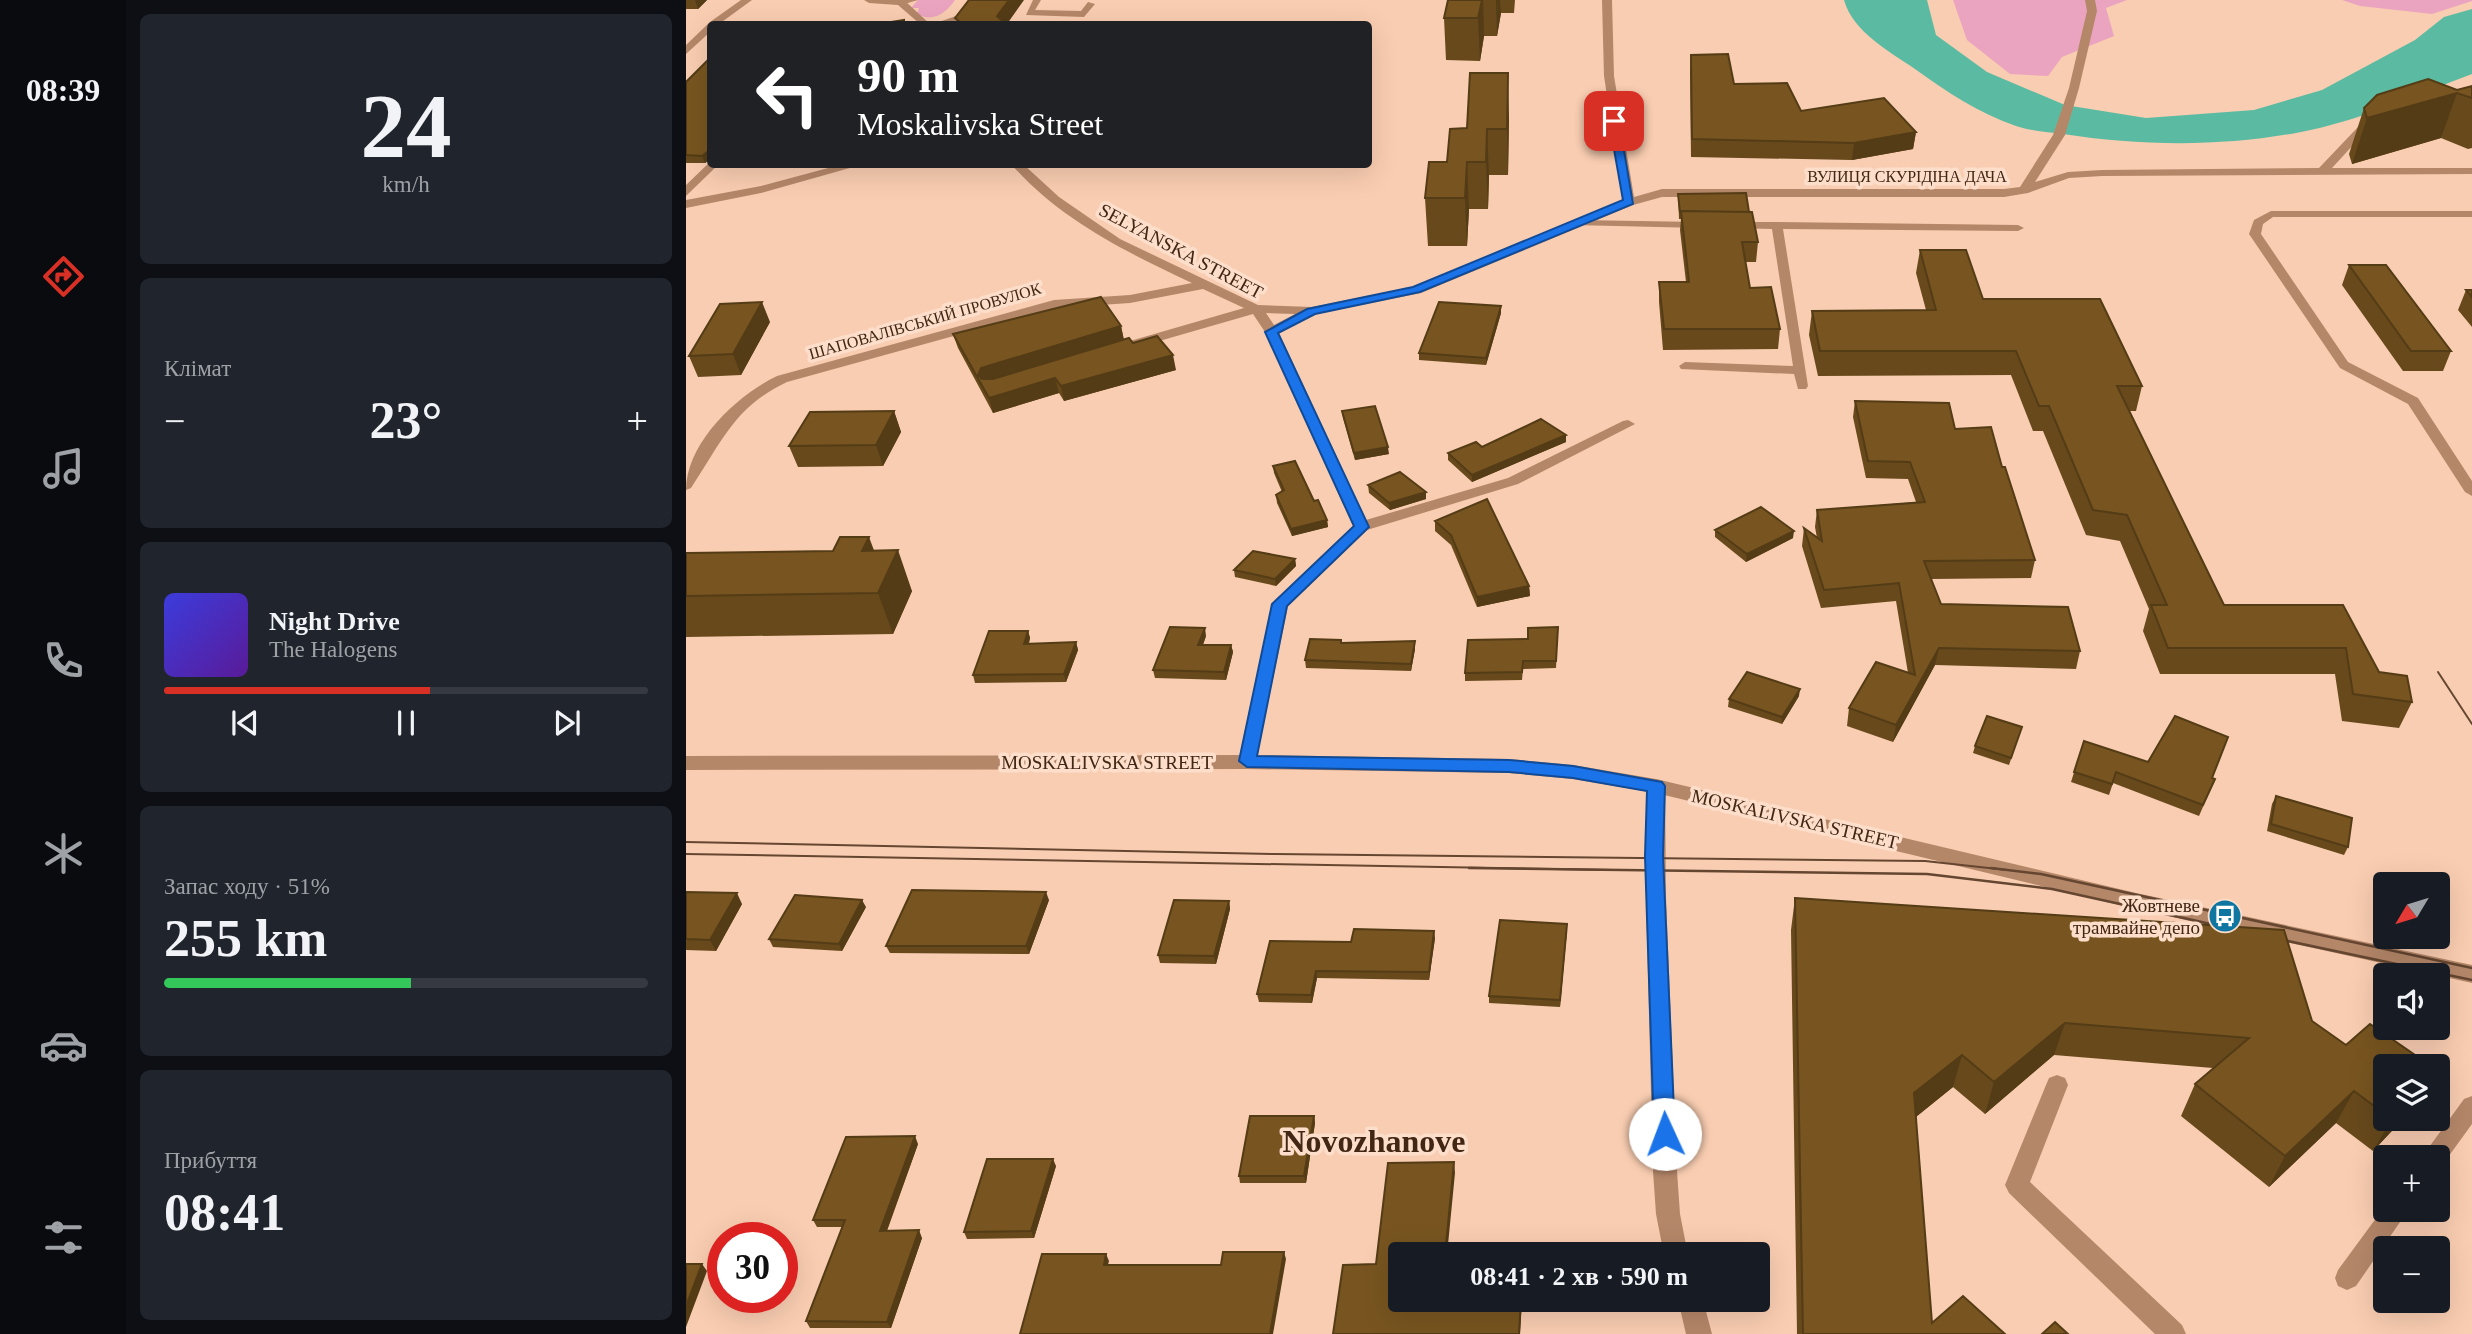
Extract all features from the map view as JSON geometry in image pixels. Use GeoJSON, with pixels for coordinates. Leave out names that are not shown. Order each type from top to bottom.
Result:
{"type":"FeatureCollection","features":[{"type":"Feature","properties":{"kind":"street"},"geometry":{"type":"LineString","coordinates":[[719,21],[747,0]]}},
{"type":"Feature","properties":{"kind":"street"},"geometry":{"type":"LineString","coordinates":[[869,0],[901,2],[922,21]]}},
{"type":"Feature","properties":{"kind":"street"},"geometry":{"type":"LineString","coordinates":[[1606,0],[1605,43],[1609,94],[1629,202]]}},
{"type":"Feature","properties":{"kind":"street","name":"ВУЛИЦЯ СКУРІДІНА ДАЧА"},"geometry":{"type":"LineString","coordinates":[[1312,311],[1416,290],[1629,202],[1662,193],[2004,193],[2024,190],[2059,135],[2074,88],[2092,10],[2090,0]]}},
{"type":"Feature","properties":{"kind":"street"},"geometry":{"type":"LineString","coordinates":[[686,51],[707,31]]}},
{"type":"Feature","properties":{"kind":"street"},"geometry":{"type":"LineString","coordinates":[[2322,172],[2362,129],[2387,120]]}},
{"type":"Feature","properties":{"kind":"street"},"geometry":{"type":"LineString","coordinates":[[686,192],[710,168]]}},
{"type":"Feature","properties":{"kind":"street"},"geometry":{"type":"LineString","coordinates":[[686,204],[761,189],[843,168]]}},
{"type":"Feature","properties":{"kind":"street","name":"SELYANSKA STREET"},"geometry":{"type":"LineString","coordinates":[[1020,168],[1055,200],[1116,242],[1256,309],[1272,332],[1362,527]]}},
{"type":"Feature","properties":{"kind":"street"},"geometry":{"type":"LineString","coordinates":[[2024,190],[2068,175],[2102,173],[2472,171]]}},
{"type":"Feature","properties":{"kind":"street","name":"ШАПОВАЛІВСЬКИЙ ПРОВУЛОК"},"geometry":{"type":"LineString","coordinates":[[686,485],[734,410],[752,393],[782,379],[1054,304],[1129,299],[1203,285]]}},
{"type":"Feature","properties":{"kind":"street"},"geometry":{"type":"LineString","coordinates":[[1121,348],[1256,309],[1312,311]]}},
{"type":"Feature","properties":{"kind":"street"},"geometry":{"type":"LineString","coordinates":[[1272,332],[1312,311]]}},
{"type":"Feature","properties":{"kind":"street"},"geometry":{"type":"LineString","coordinates":[[1247,761],[1280,604],[1362,527],[1513,481],[1628,424]]}},
{"type":"Feature","properties":{"kind":"street","name":"MOSKALIVSKA STREET"},"geometry":{"type":"LineString","coordinates":[[686,763],[1247,761],[1509,766],[1573,772],[1656,786],[2136,901],[2472,974]]}},
{"type":"Feature","properties":{"kind":"street"},"geometry":{"type":"LineString","coordinates":[[1656,786],[1654,856],[1666,1160],[1672,1242]]}},
{"type":"Feature","properties":{"kind":"street"},"geometry":{"type":"LineString","coordinates":[[2057,1085],[2017,1185],[2173,1334]]}},
{"type":"Feature","properties":{"kind":"street"},"geometry":{"type":"LineString","coordinates":[[2444,1145],[2472,1106]]}},
{"type":"Feature","properties":{"kind":"street"},"geometry":{"type":"LineString","coordinates":[[2347,1279],[2388,1222]]}},
{"type":"Feature","properties":{"kind":"street"},"geometry":{"type":"LineString","coordinates":[[1693,1312],[1699,1334]]}},
{"type":"Feature","properties":{"kind":"lane"},"geometry":{"type":"LineString","coordinates":[[901,2],[914,0]]}},
{"type":"Feature","properties":{"kind":"lane"},"geometry":{"type":"LineString","coordinates":[[948,21],[959,18],[972,0]]}},
{"type":"Feature","properties":{"kind":"lane"},"geometry":{"type":"LineString","coordinates":[[1037,0],[1029,13],[1084,14],[1091,4]]}},
{"type":"Feature","properties":{"kind":"lane"},"geometry":{"type":"LineString","coordinates":[[2472,214],[2271,214],[2258,222],[2255,234],[2344,365],[2413,401],[2472,492]]}},
{"type":"Feature","properties":{"kind":"lane"},"geometry":{"type":"LineString","coordinates":[[1577,223],[1710,225]]}},
{"type":"Feature","properties":{"kind":"lane"},"geometry":{"type":"LineString","coordinates":[[1723,225],[2018,228]]}},
{"type":"Feature","properties":{"kind":"lane"},"geometry":{"type":"LineString","coordinates":[[1777,225],[1802,386]]}},
{"type":"Feature","properties":{"kind":"lane"},"geometry":{"type":"LineString","coordinates":[[1685,366],[1799,369]]}},
{"type":"Feature","properties":{"kind":"shaded area"},"geometry":{"type":"Polygon","coordinates":[[[918,0],[955,0],[943,13],[934,17],[923,17],[917,14],[919,8],[911,8],[918,0]]]}},
{"type":"Feature","properties":{"kind":"shaded area"},"geometry":{"type":"Polygon","coordinates":[[[1953,0],[2127,0],[2106,8],[2114,36],[2062,57],[2048,76],[2010,74],[1967,40],[1953,0]]]}},
{"type":"Feature","properties":{"kind":"shaded area"},"geometry":{"type":"Polygon","coordinates":[[[2342,0],[2472,1],[2432,14],[2360,6],[2342,0]]]}},
{"type":"Feature","properties":{"kind":"water"},"geometry":{"type":"Polygon","coordinates":[[[1844,0],[1927,0],[1936,35],[1987,72],[2065,105],[2146,118],[2254,110],[2322,90],[2415,40],[2444,17],[2472,9],[2472,74],[2366,114],[2323,127],[2272,137],[2182,143],[2092,138],[2021,128],[1976,108],[1873,40],[1855,22],[1844,0]]]}},
{"type":"Feature","properties":{"kind":"building"},"geometry":{"type":"Polygon","coordinates":[[[969,0],[1009,0],[997,16],[1003,21],[958,21],[955,18],[969,0]]]}},
{"type":"Feature","properties":{"kind":"building"},"geometry":{"type":"Polygon","coordinates":[[[1448,0],[1482,0],[1478,18],[1444,18],[1448,0]]]}},
{"type":"Feature","properties":{"kind":"building"},"geometry":{"type":"Polygon","coordinates":[[[1728,54],[1734,84],[1787,83],[1801,111],[1884,98],[1916,132],[1854,143],[1692,139],[1691,55],[1728,54]]]}},
{"type":"Feature","properties":{"kind":"building"},"geometry":{"type":"Polygon","coordinates":[[[707,61],[707,152],[702,156],[686,155],[686,82],[707,61]]]}},
{"type":"Feature","properties":{"kind":"building"},"geometry":{"type":"Polygon","coordinates":[[[1470,73],[1508,73],[1507,129],[1487,129],[1486,162],[1467,162],[1465,198],[1425,198],[1429,162],[1447,162],[1450,129],[1467,128],[1470,73]]]}},
{"type":"Feature","properties":{"kind":"building"},"geometry":{"type":"Polygon","coordinates":[[[2428,79],[2457,90],[2472,86],[2472,98],[2457,93],[2367,118],[2364,108],[2377,95],[2428,79]]]}},
{"type":"Feature","properties":{"kind":"building"},"geometry":{"type":"Polygon","coordinates":[[[1746,193],[1749,212],[1680,212],[1678,194],[1746,193]]]}},
{"type":"Feature","properties":{"kind":"building"},"geometry":{"type":"Polygon","coordinates":[[[1681,211],[1752,212],[1758,242],[1742,242],[1750,288],[1771,287],[1780,329],[1664,329],[1659,282],[1689,282],[1681,211]]]}},
{"type":"Feature","properties":{"kind":"building"},"geometry":{"type":"Polygon","coordinates":[[[1920,250],[1966,250],[1983,299],[2100,299],[2142,386],[2117,386],[2224,605],[2343,605],[2379,672],[2407,676],[2412,702],[2353,694],[2346,648],[2168,648],[2151,605],[2167,605],[2127,515],[2093,510],[2049,406],[2039,406],[2016,351],[1820,351],[1812,311],[1936,310],[1920,250]]]}},
{"type":"Feature","properties":{"kind":"building"},"geometry":{"type":"Polygon","coordinates":[[[2349,265],[2386,265],[2451,351],[2411,351],[2349,265]]]}},
{"type":"Feature","properties":{"kind":"building"},"geometry":{"type":"Polygon","coordinates":[[[1101,297],[1121,326],[981,368],[978,375],[982,379],[993,379],[1129,338],[1133,343],[1157,336],[1173,355],[1061,386],[1055,378],[989,398],[953,334],[1101,297]]]}},
{"type":"Feature","properties":{"kind":"building"},"geometry":{"type":"Polygon","coordinates":[[[762,302],[733,354],[689,356],[720,304],[762,302]]]}},
{"type":"Feature","properties":{"kind":"building"},"geometry":{"type":"Polygon","coordinates":[[[1439,302],[1501,306],[1486,358],[1419,353],[1439,302]]]}},
{"type":"Feature","properties":{"kind":"building"},"geometry":{"type":"Polygon","coordinates":[[[1855,401],[1949,403],[1955,429],[1991,427],[2002,467],[2005,467],[2035,560],[1924,561],[1941,604],[2068,607],[2080,651],[1939,648],[1896,725],[1849,708],[1876,662],[1915,675],[1899,583],[1824,590],[1804,528],[1822,541],[1817,510],[1925,502],[1910,462],[1868,461],[1855,401]]]}},
{"type":"Feature","properties":{"kind":"building"},"geometry":{"type":"Polygon","coordinates":[[[1375,406],[1388,447],[1354,453],[1342,411],[1375,406]]]}},
{"type":"Feature","properties":{"kind":"building"},"geometry":{"type":"Polygon","coordinates":[[[894,411],[876,445],[789,446],[810,412],[894,411]]]}},
{"type":"Feature","properties":{"kind":"building"},"geometry":{"type":"Polygon","coordinates":[[[1541,419],[1566,435],[1472,475],[1448,453],[1476,442],[1482,447],[1541,419]]]}},
{"type":"Feature","properties":{"kind":"building"},"geometry":{"type":"Polygon","coordinates":[[[1295,461],[1314,501],[1318,500],[1327,520],[1291,529],[1276,495],[1284,490],[1273,466],[1295,461]]]}},
{"type":"Feature","properties":{"kind":"building"},"geometry":{"type":"Polygon","coordinates":[[[1400,472],[1426,492],[1389,503],[1368,485],[1400,472]]]}},
{"type":"Feature","properties":{"kind":"building"},"geometry":{"type":"Polygon","coordinates":[[[1487,499],[1529,586],[1477,597],[1451,535],[1435,521],[1487,499]]]}},
{"type":"Feature","properties":{"kind":"building"},"geometry":{"type":"Polygon","coordinates":[[[1761,507],[1794,531],[1747,554],[1715,530],[1761,507]]]}},
{"type":"Feature","properties":{"kind":"building"},"geometry":{"type":"Polygon","coordinates":[[[840,537],[869,537],[862,551],[898,550],[878,593],[686,596],[686,553],[833,551],[840,537]]]}},
{"type":"Feature","properties":{"kind":"building"},"geometry":{"type":"Polygon","coordinates":[[[1253,551],[1295,559],[1275,579],[1234,570],[1253,551]]]}},
{"type":"Feature","properties":{"kind":"building"},"geometry":{"type":"Polygon","coordinates":[[[1170,627],[1205,628],[1198,645],[1231,645],[1224,672],[1153,670],[1170,627]]]}},
{"type":"Feature","properties":{"kind":"building"},"geometry":{"type":"Polygon","coordinates":[[[1558,627],[1556,661],[1523,661],[1522,672],[1465,673],[1468,640],[1528,639],[1528,628],[1558,627]]]}},
{"type":"Feature","properties":{"kind":"building"},"geometry":{"type":"Polygon","coordinates":[[[989,631],[1028,631],[1024,644],[1076,642],[1064,674],[973,675],[989,631]]]}},
{"type":"Feature","properties":{"kind":"building"},"geometry":{"type":"Polygon","coordinates":[[[1310,639],[1341,640],[1341,643],[1415,641],[1411,664],[1305,660],[1310,639]]]}},
{"type":"Feature","properties":{"kind":"building"},"geometry":{"type":"Polygon","coordinates":[[[1747,672],[1800,689],[1782,717],[1729,699],[1747,672]]]}},
{"type":"Feature","properties":{"kind":"building"},"geometry":{"type":"Polygon","coordinates":[[[1987,716],[2022,727],[2011,758],[1975,746],[1987,716]]]}},
{"type":"Feature","properties":{"kind":"building"},"geometry":{"type":"Polygon","coordinates":[[[2175,716],[2228,737],[2212,778],[2215,779],[2203,805],[2116,772],[2112,784],[2074,772],[2084,741],[2148,762],[2175,716]]]}},
{"type":"Feature","properties":{"kind":"building"},"geometry":{"type":"Polygon","coordinates":[[[2276,796],[2352,818],[2348,847],[2271,824],[2276,796]]]}},
{"type":"Feature","properties":{"kind":"building"},"geometry":{"type":"Polygon","coordinates":[[[912,890],[1046,892],[1026,946],[886,946],[912,890]]]}},
{"type":"Feature","properties":{"kind":"building"},"geometry":{"type":"Polygon","coordinates":[[[686,892],[737,893],[710,940],[686,939],[686,892]]]}},
{"type":"Feature","properties":{"kind":"building"},"geometry":{"type":"Polygon","coordinates":[[[795,895],[862,900],[839,944],[769,939],[795,895]]]}},
{"type":"Feature","properties":{"kind":"building"},"geometry":{"type":"Polygon","coordinates":[[[1795,898],[2284,930],[2312,1021],[2346,1045],[2370,1024],[2373,1026],[2373,1040],[2393,1040],[2414,1054],[2373,1054],[2373,1105],[2354,1091],[2285,1156],[2195,1084],[2249,1038],[2065,1023],[1994,1082],[1962,1055],[1914,1093],[1932,1323],[1963,1296],[2005,1334],[1803,1334],[1795,898]]]}},
{"type":"Feature","properties":{"kind":"building"},"geometry":{"type":"Polygon","coordinates":[[[1174,900],[1229,901],[1214,956],[1158,955],[1174,900]]]}},
{"type":"Feature","properties":{"kind":"building"},"geometry":{"type":"Polygon","coordinates":[[[1500,920],[1567,924],[1560,1000],[1489,996],[1500,920]]]}},
{"type":"Feature","properties":{"kind":"building"},"geometry":{"type":"Polygon","coordinates":[[[1354,929],[1434,931],[1429,972],[1316,971],[1311,995],[1257,994],[1270,941],[1351,942],[1354,929]]]}},
{"type":"Feature","properties":{"kind":"building"},"geometry":{"type":"Polygon","coordinates":[[[1250,1116],[1314,1116],[1304,1176],[1239,1176],[1250,1116]]]}},
{"type":"Feature","properties":{"kind":"building"},"geometry":{"type":"Polygon","coordinates":[[[915,1136],[880,1231],[919,1230],[887,1322],[806,1321],[845,1220],[813,1220],[846,1137],[915,1136]]]}},
{"type":"Feature","properties":{"kind":"building"},"geometry":{"type":"Polygon","coordinates":[[[987,1159],[1053,1159],[1031,1231],[964,1232],[987,1159]]]}},
{"type":"Feature","properties":{"kind":"building"},"geometry":{"type":"Polygon","coordinates":[[[1454,1162],[1446,1242],[1388,1242],[1388,1312],[1520,1312],[1519,1334],[1333,1334],[1343,1265],[1376,1264],[1388,1163],[1454,1162]]]}},
{"type":"Feature","properties":{"kind":"building"},"geometry":{"type":"Polygon","coordinates":[[[1223,1252],[1284,1252],[1270,1334],[1020,1334],[1042,1254],[1106,1254],[1104,1265],[1221,1265],[1223,1252]]]}},
{"type":"Feature","properties":{"kind":"building"},"geometry":{"type":"Polygon","coordinates":[[[686,1264],[702,1264],[686,1306],[686,1264]]]}},
{"type":"Feature","properties":{"kind":"building"},"geometry":{"type":"Polygon","coordinates":[[[2055,1322],[2068,1334],[2042,1334],[2055,1322]]]}},
{"type":"Feature","properties":{"kind":"tram line"},"geometry":{"type":"LineString","coordinates":[[2438,672],[2472,724]]}},
{"type":"Feature","properties":{"kind":"tram line"},"geometry":{"type":"LineString","coordinates":[[686,842],[1275,854],[1925,861],[2007,870]]}},
{"type":"Feature","properties":{"kind":"tram line"},"geometry":{"type":"LineString","coordinates":[[686,854],[1582,869]]}},
{"type":"Feature","properties":{"kind":"tram line"},"geometry":{"type":"LineString","coordinates":[[1469,868],[1582,869]]}},
{"type":"Feature","properties":{"kind":"tram line"},"geometry":{"type":"LineString","coordinates":[[1991,868],[2041,874],[2472,968]]}},
{"type":"Feature","properties":{"kind":"tram line"},"geometry":{"type":"LineString","coordinates":[[1582,869],[1927,874],[2052,889],[2238,930]]}},
{"type":"Feature","properties":{"kind":"tram line"},"geometry":{"type":"LineString","coordinates":[[1582,869],[1612,870]]}},
{"type":"Feature","properties":{"kind":"tram line"},"geometry":{"type":"LineString","coordinates":[[2269,937],[2472,980]]}},
{"type":"Feature","properties":{"kind":"place","name":"Жовтневе трамвайне депо"},"geometry":{"type":"Point","coordinates":[2225,916]}},
{"type":"Feature","properties":{"kind":"district","name":"Novozhanove"},"geometry":{"type":"Point","coordinates":[1374,1141]}},
{"type":"Feature","properties":{"kind":"route"},"geometry":{"type":"LineString","coordinates":[[1614,121],[1629,202],[1416,290],[1312,311],[1272,332],[1362,527],[1280,604],[1247,761],[1509,766],[1573,772],[1656,786],[1654,856],[1665,1134]]}}]}
